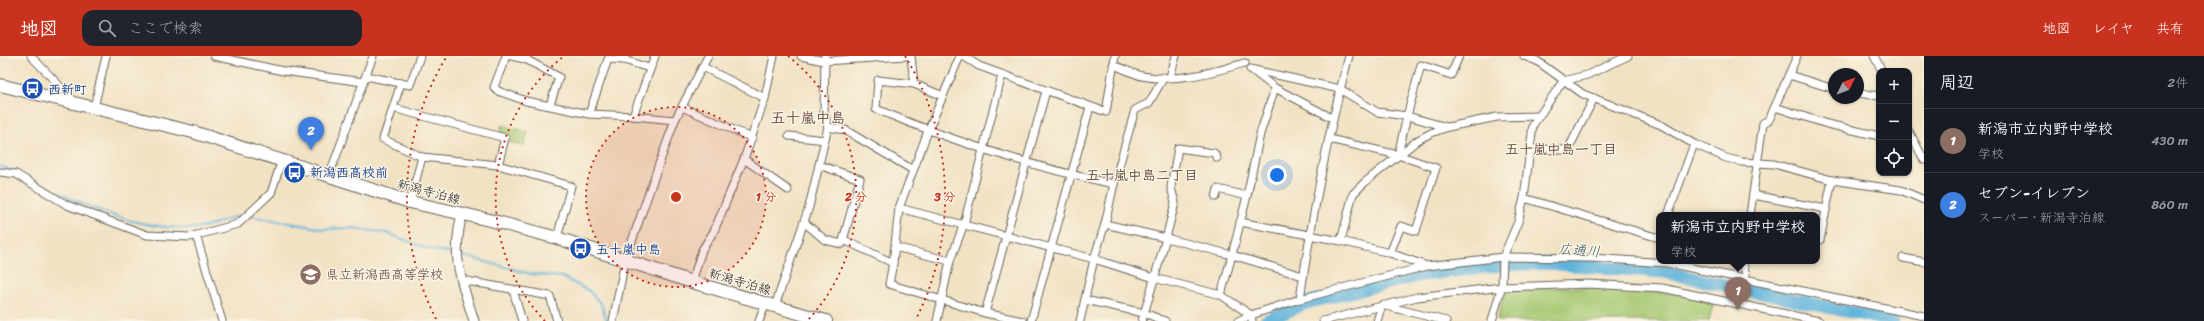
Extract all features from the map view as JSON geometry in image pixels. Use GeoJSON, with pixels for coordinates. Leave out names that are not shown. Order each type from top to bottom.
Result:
{"type":"FeatureCollection","features":[{"type":"Feature","properties":{"kind":"main road","name":"新潟寺泊線"},"geometry":{"type":"LineString","coordinates":[[0,85],[193,132],[410,202],[557,238],[692,282],[826,321]]}},
{"type":"Feature","properties":{"kind":"street"},"geometry":{"type":"LineString","coordinates":[[31,56],[78,104]]}},
{"type":"Feature","properties":{"kind":"street"},"geometry":{"type":"LineString","coordinates":[[94,108],[106,56]]}},
{"type":"Feature","properties":{"kind":"street"},"geometry":{"type":"LineString","coordinates":[[214,56],[283,71],[410,85],[420,56]]}},
{"type":"Feature","properties":{"kind":"street"},"geometry":{"type":"LineString","coordinates":[[328,176],[373,56]]}},
{"type":"Feature","properties":{"kind":"street"},"geometry":{"type":"LineString","coordinates":[[506,56],[494,87],[498,91],[526,101],[589,114],[675,120]]}},
{"type":"Feature","properties":{"kind":"street"},"geometry":{"type":"LineString","coordinates":[[511,56],[526,57],[559,77],[550,105]]}},
{"type":"Feature","properties":{"kind":"street"},"geometry":{"type":"LineString","coordinates":[[633,116],[654,56]]}},
{"type":"Feature","properties":{"kind":"street"},"geometry":{"type":"LineString","coordinates":[[613,321],[625,261],[675,120],[708,56]]}},
{"type":"Feature","properties":{"kind":"street"},"geometry":{"type":"LineString","coordinates":[[692,282],[702,250],[714,231],[752,138],[765,98],[774,56]]}},
{"type":"Feature","properties":{"kind":"street"},"geometry":{"type":"LineString","coordinates":[[801,56],[825,59],[906,56]]}},
{"type":"Feature","properties":{"kind":"street"},"geometry":{"type":"LineString","coordinates":[[911,56],[914,84]]}},
{"type":"Feature","properties":{"kind":"street"},"geometry":{"type":"LineString","coordinates":[[1024,321],[985,313],[889,284],[893,263],[899,208],[928,131],[962,56],[979,66],[1002,75],[1106,112],[1115,56]]}},
{"type":"Feature","properties":{"kind":"street"},"geometry":{"type":"LineString","coordinates":[[1080,321],[1094,258],[1105,224],[1114,184],[1136,110],[1149,103],[1167,77],[1176,56]]}},
{"type":"Feature","properties":{"kind":"street"},"geometry":{"type":"LineString","coordinates":[[1300,299],[1309,235],[1332,118],[1349,56]]}},
{"type":"Feature","properties":{"kind":"street"},"geometry":{"type":"LineString","coordinates":[[1398,155],[1421,65],[1451,75],[1460,56]]}},
{"type":"Feature","properties":{"kind":"street"},"geometry":{"type":"LineString","coordinates":[[1524,56],[1538,59],[1563,82],[1594,98],[1661,125],[1694,144],[1726,158],[1774,164],[1832,180],[1901,190],[1924,200]]}},
{"type":"Feature","properties":{"kind":"street"},"geometry":{"type":"LineString","coordinates":[[1492,321],[1502,286],[1503,259],[1518,222],[1524,198],[1533,125],[1563,82],[1587,75],[1628,56]]}},
{"type":"Feature","properties":{"kind":"street"},"geometry":{"type":"LineString","coordinates":[[1750,212],[1763,123],[1769,120],[1797,56]]}},
{"type":"Feature","properties":{"kind":"street"},"geometry":{"type":"LineString","coordinates":[[1874,56],[1880,68]]}},
{"type":"Feature","properties":{"kind":"street"},"geometry":{"type":"LineString","coordinates":[[589,114],[608,59],[625,58],[649,68]]}},
{"type":"Feature","properties":{"kind":"street"},"geometry":{"type":"LineString","coordinates":[[759,321],[770,305],[804,222],[819,165],[828,127],[824,113],[825,59]]}},
{"type":"Feature","properties":{"kind":"street"},"geometry":{"type":"LineString","coordinates":[[1114,65],[1142,76],[1167,77],[1204,75],[1245,59],[1250,69],[1275,88],[1332,118]]}},
{"type":"Feature","properties":{"kind":"street"},"geometry":{"type":"LineString","coordinates":[[703,67],[765,98]]}},
{"type":"Feature","properties":{"kind":"street"},"geometry":{"type":"LineString","coordinates":[[1250,69],[1340,89],[1378,112],[1407,116],[1448,127]]}},
{"type":"Feature","properties":{"kind":"street"},"geometry":{"type":"LineString","coordinates":[[937,321],[950,261],[964,224],[1002,75]]}},
{"type":"Feature","properties":{"kind":"street"},"geometry":{"type":"LineString","coordinates":[[1789,75],[1828,87]]}},
{"type":"Feature","properties":{"kind":"street"},"geometry":{"type":"LineString","coordinates":[[943,96],[914,84],[878,80],[876,109],[928,131],[983,149],[1071,175],[1114,184]]}},
{"type":"Feature","properties":{"kind":"street"},"geometry":{"type":"LineString","coordinates":[[401,83],[383,139],[422,157],[498,165],[571,186],[557,238]]}},
{"type":"Feature","properties":{"kind":"street"},"geometry":{"type":"LineString","coordinates":[[1221,295],[1247,196],[1260,134],[1275,88]]}},
{"type":"Feature","properties":{"kind":"street"},"geometry":{"type":"LineString","coordinates":[[985,313],[1046,91]]}},
{"type":"Feature","properties":{"kind":"street"},"geometry":{"type":"LineString","coordinates":[[1864,94],[1876,96]]}},
{"type":"Feature","properties":{"kind":"street"},"geometry":{"type":"LineString","coordinates":[[1530,149],[1568,150],[1594,98]]}},
{"type":"Feature","properties":{"kind":"street"},"geometry":{"type":"LineString","coordinates":[[682,107],[752,138]]}},
{"type":"Feature","properties":{"kind":"street"},"geometry":{"type":"LineString","coordinates":[[1031,321],[1090,107]]}},
{"type":"Feature","properties":{"kind":"street"},"geometry":{"type":"LineString","coordinates":[[393,108],[505,138],[498,165]]}},
{"type":"Feature","properties":{"kind":"street"},"geometry":{"type":"LineString","coordinates":[[1775,108],[1827,124],[1876,135]]}},
{"type":"Feature","properties":{"kind":"street"},"geometry":{"type":"LineString","coordinates":[[1341,241],[1353,194],[1398,155],[1431,133],[1448,127],[1498,117],[1539,116]]}},
{"type":"Feature","properties":{"kind":"street"},"geometry":{"type":"LineString","coordinates":[[828,127],[845,130],[913,170]]}},
{"type":"Feature","properties":{"kind":"street"},"geometry":{"type":"LineString","coordinates":[[789,136],[825,140]]}},
{"type":"Feature","properties":{"kind":"street"},"geometry":{"type":"LineString","coordinates":[[1329,139],[1398,155],[1436,168],[1416,231],[1401,226],[1390,253]]}},
{"type":"Feature","properties":{"kind":"street"},"geometry":{"type":"LineString","coordinates":[[1669,212],[1694,144]]}},
{"type":"Feature","properties":{"kind":"street"},"geometry":{"type":"LineString","coordinates":[[1912,144],[1924,160]]}},
{"type":"Feature","properties":{"kind":"street"},"geometry":{"type":"LineString","coordinates":[[1142,321],[1175,204],[1171,187],[1178,148],[1214,153],[1217,158]]}},
{"type":"Feature","properties":{"kind":"street"},"geometry":{"type":"LineString","coordinates":[[410,202],[422,157]]}},
{"type":"Feature","properties":{"kind":"street"},"geometry":{"type":"LineString","coordinates":[[744,159],[788,190]]}},
{"type":"Feature","properties":{"kind":"street"},"geometry":{"type":"LineString","coordinates":[[0,172],[16,174],[67,205],[147,234],[190,237],[238,224],[272,193],[282,160]]}},
{"type":"Feature","properties":{"kind":"street"},"geometry":{"type":"LineString","coordinates":[[804,222],[825,240],[842,244],[860,179],[819,165]]}},
{"type":"Feature","properties":{"kind":"street"},"geometry":{"type":"LineString","coordinates":[[1820,240],[1832,180]]}},
{"type":"Feature","properties":{"kind":"street"},"geometry":{"type":"LineString","coordinates":[[1216,197],[1219,185],[1247,196]]}},
{"type":"Feature","properties":{"kind":"street"},"geometry":{"type":"LineString","coordinates":[[1753,195],[1826,209]]}},
{"type":"Feature","properties":{"kind":"street"},"geometry":{"type":"LineString","coordinates":[[1524,198],[1656,237]]}},
{"type":"Feature","properties":{"kind":"street"},"geometry":{"type":"LineString","coordinates":[[899,208],[1094,258],[1154,278],[1221,295],[1251,317]]}},
{"type":"Feature","properties":{"kind":"street"},"geometry":{"type":"LineString","coordinates":[[462,214],[456,237],[456,249],[461,280],[474,321]]}},
{"type":"Feature","properties":{"kind":"street"},"geometry":{"type":"LineString","coordinates":[[1240,222],[1341,241],[1390,253],[1427,266]]}},
{"type":"Feature","properties":{"kind":"street"},"geometry":{"type":"LineString","coordinates":[[1105,224],[1232,255],[1303,276]]}},
{"type":"Feature","properties":{"kind":"street"},"geometry":{"type":"LineString","coordinates":[[196,235],[222,321]]}},
{"type":"Feature","properties":{"kind":"street"},"geometry":{"type":"LineString","coordinates":[[844,240],[893,263]]}},
{"type":"Feature","properties":{"kind":"street"},"geometry":{"type":"LineString","coordinates":[[895,246],[950,261]]}},
{"type":"Feature","properties":{"kind":"street"},"geometry":{"type":"LineString","coordinates":[[1238,321],[1300,299],[1427,266],[1503,259],[1591,258],[1656,262]]}},
{"type":"Feature","properties":{"kind":"street"},"geometry":{"type":"LineString","coordinates":[[1903,258],[1924,262]]}},
{"type":"Feature","properties":{"kind":"street"},"geometry":{"type":"LineString","coordinates":[[1672,264],[1923,316],[1924,308]]}},
{"type":"Feature","properties":{"kind":"street"},"geometry":{"type":"LineString","coordinates":[[1740,300],[1745,279],[1742,264]]}},
{"type":"Feature","properties":{"kind":"street"},"geometry":{"type":"LineString","coordinates":[[461,280],[550,296],[557,321]]}},
{"type":"Feature","properties":{"kind":"street"},"geometry":{"type":"LineString","coordinates":[[1324,321],[1417,297],[1502,286],[1588,284],[1662,288],[1819,321]]}},
{"type":"Feature","properties":{"kind":"street"},"geometry":{"type":"LineString","coordinates":[[513,290],[522,321]]}},
{"type":"Feature","properties":{"kind":"street"},"geometry":{"type":"LineString","coordinates":[[1085,300],[1144,313],[1165,321]]}},
{"type":"Feature","properties":{"kind":"street"},"geometry":{"type":"LineString","coordinates":[[1377,321],[1382,306]]}},
{"type":"Feature","properties":{"kind":"street"},"geometry":{"type":"LineString","coordinates":[[1382,306],[1446,321]]}},
{"type":"Feature","properties":{"kind":"green space"},"geometry":{"type":"Polygon","coordinates":[[[502,125],[528,132],[524,146],[509,142],[510,137],[500,135],[502,125]]]}},
{"type":"Feature","properties":{"kind":"green space"},"geometry":{"type":"Polygon","coordinates":[[[1563,287],[1632,287],[1714,300],[1709,321],[1497,321],[1505,291],[1563,287]]]}},
{"type":"Feature","properties":{"kind":"waterway"},"geometry":{"type":"LineString","coordinates":[[0,166],[14,171]]}},
{"type":"Feature","properties":{"kind":"waterway"},"geometry":{"type":"LineString","coordinates":[[34,181],[92,208],[132,221],[153,225],[174,228],[202,228],[231,218],[243,216]]}},
{"type":"Feature","properties":{"kind":"waterway"},"geometry":{"type":"LineString","coordinates":[[249,216],[324,229],[352,228],[387,233],[425,248],[456,254]]}},
{"type":"Feature","properties":{"kind":"waterway"},"geometry":{"type":"LineString","coordinates":[[460,255],[531,274],[562,277],[589,291],[601,304],[607,321]]}},
{"type":"Feature","properties":{"kind":"waterway","name":"広通川"},"geometry":{"type":"LineString","coordinates":[[1266,321],[1305,303],[1421,275],[1501,265],[1545,263],[1664,272],[1893,321]]}},
{"type":"Feature","properties":{"kind":"place","name":"西新町"},"geometry":{"type":"Point","coordinates":[32,89]}},
{"type":"Feature","properties":{"kind":"place","name":"セブン-イレブン"},"geometry":{"type":"Point","coordinates":[311,150]}},
{"type":"Feature","properties":{"kind":"place","name":"新潟西高校前"},"geometry":{"type":"Point","coordinates":[294,172]}},
{"type":"Feature","properties":{"kind":"place","name":"五十嵐中島"},"geometry":{"type":"Point","coordinates":[581,249]}},
{"type":"Feature","properties":{"kind":"place","name":"県立新潟西高等学校"},"geometry":{"type":"Point","coordinates":[311,274]}},
{"type":"Feature","properties":{"kind":"place","name":"新潟市立内野中学校"},"geometry":{"type":"Point","coordinates":[1738,310]}},
{"type":"Feature","properties":{"kind":"district","name":"五十嵐中島"},"geometry":{"type":"Point","coordinates":[808,118]}},
{"type":"Feature","properties":{"kind":"district","name":"五十嵐中島一丁目"},"geometry":{"type":"Point","coordinates":[1561,149]}},
{"type":"Feature","properties":{"kind":"district","name":"五十嵐中島二丁目"},"geometry":{"type":"Point","coordinates":[1142,175]}}]}
